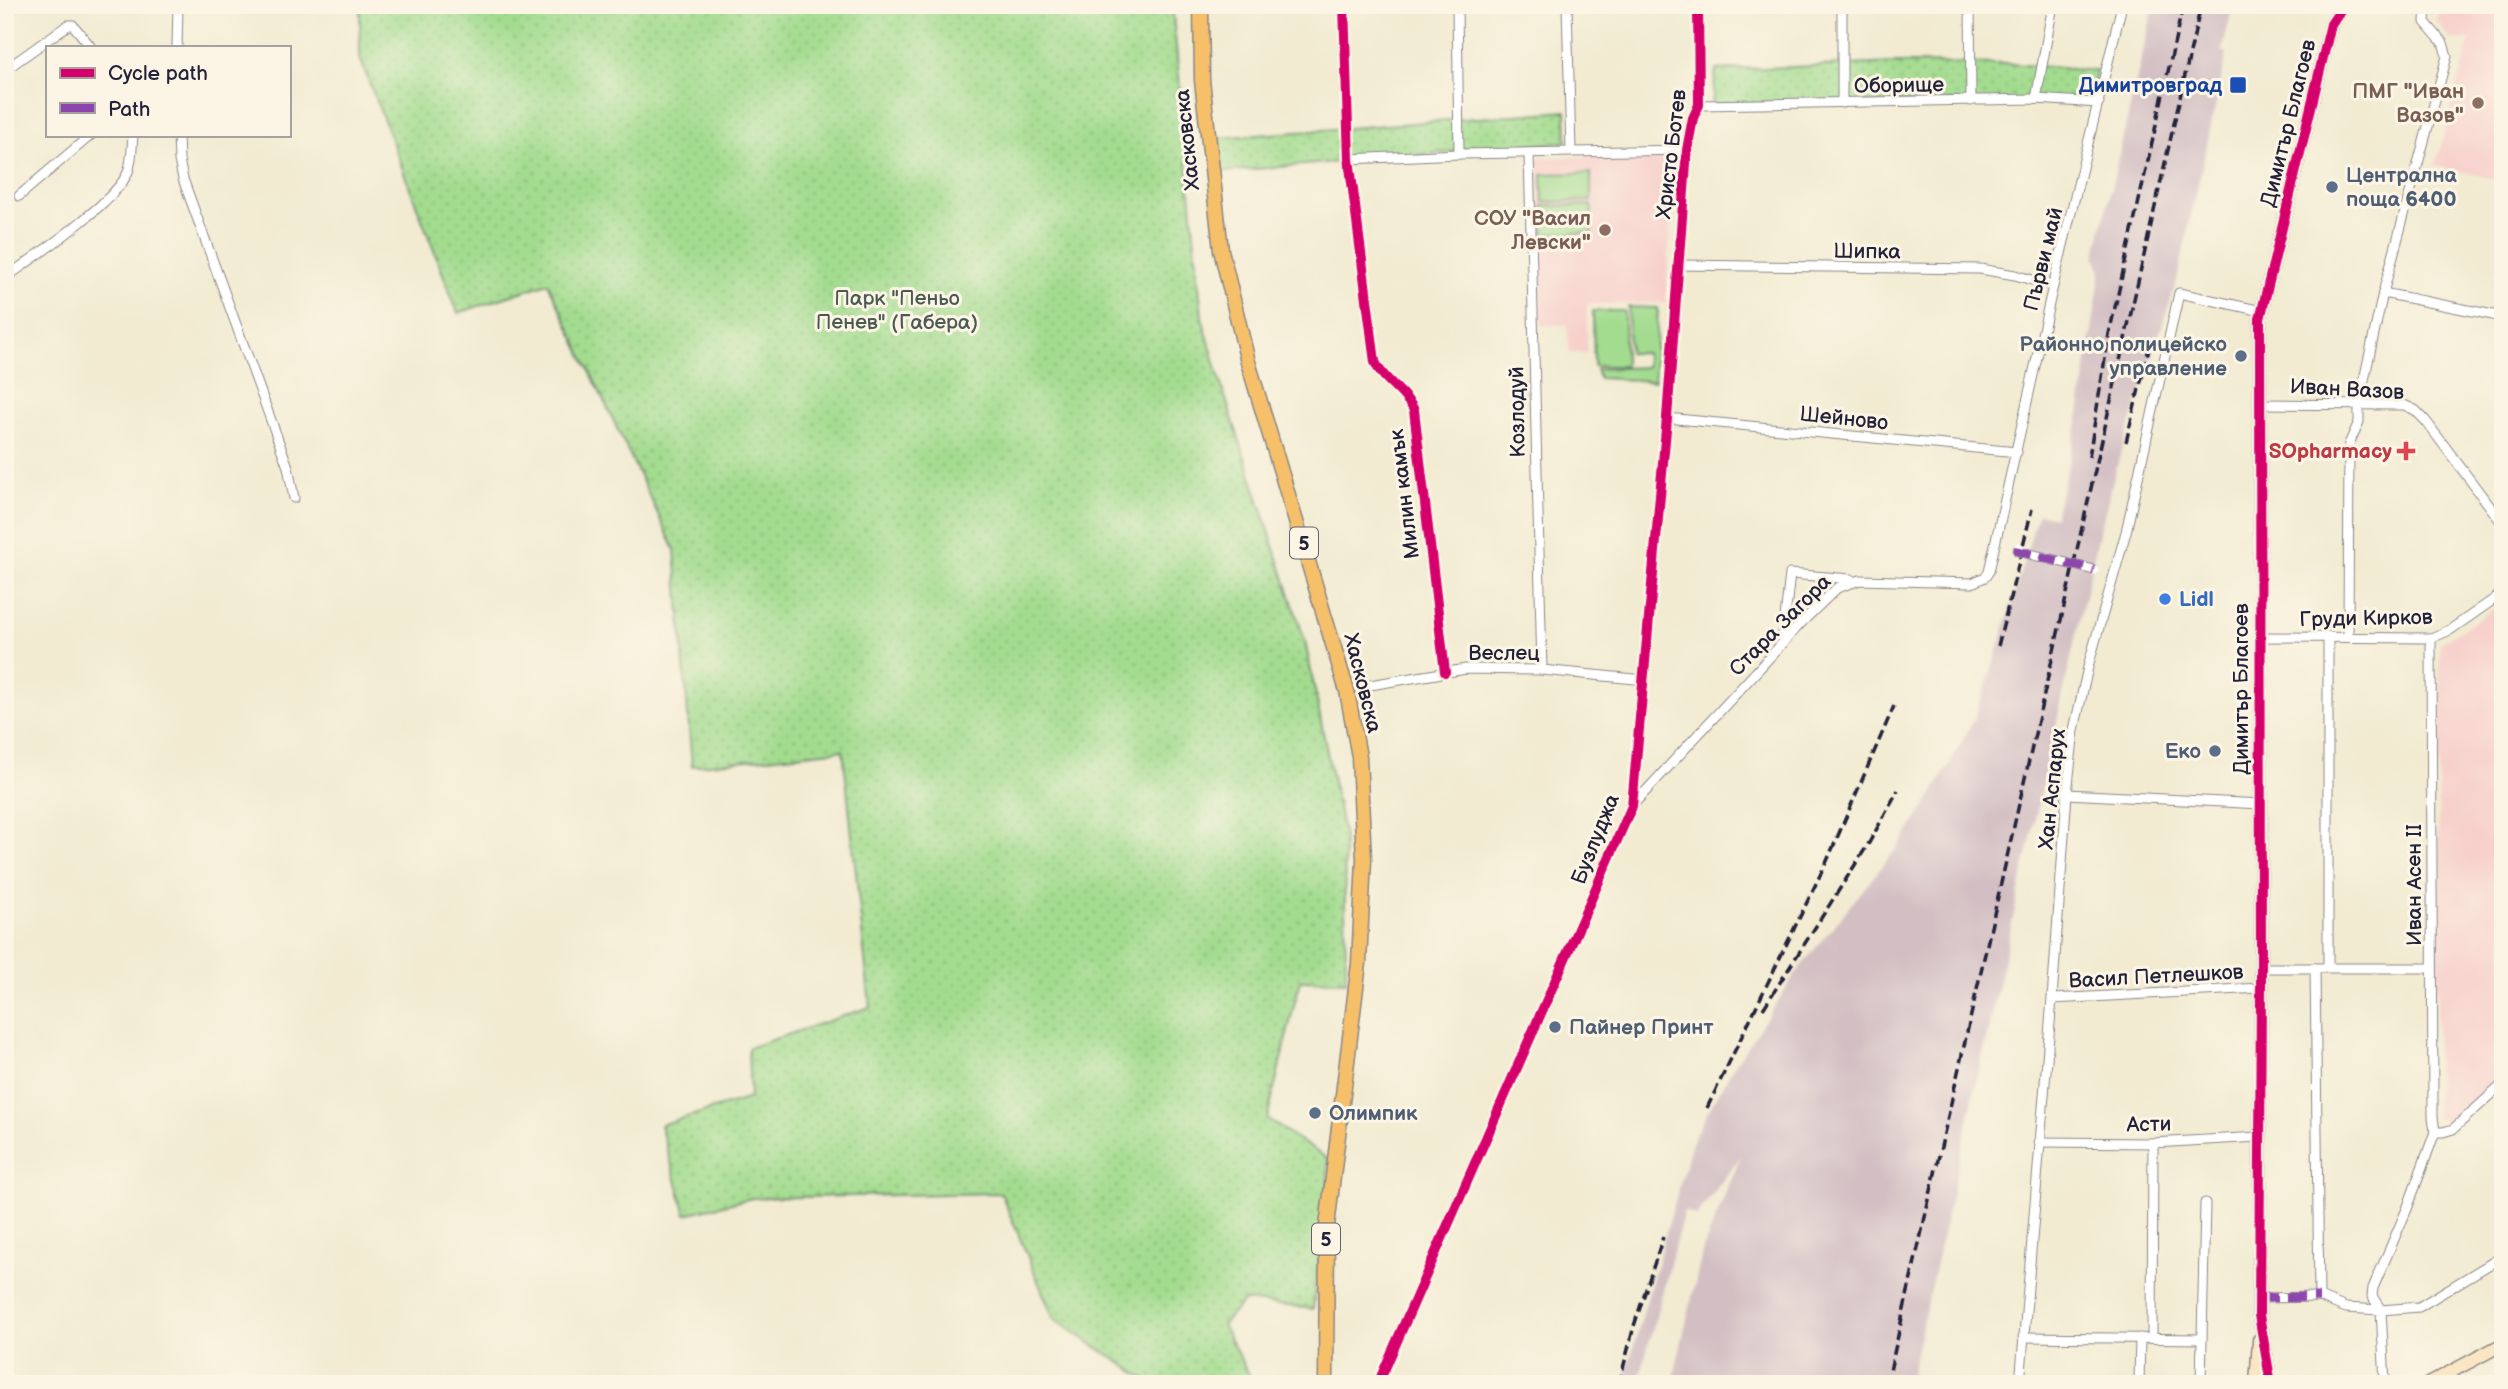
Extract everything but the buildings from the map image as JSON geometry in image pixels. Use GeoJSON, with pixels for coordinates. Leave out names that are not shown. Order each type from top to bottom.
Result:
{"type":"FeatureCollection","features":[{"type":"Feature","properties":{"kind":"main road","name":"Хасковска"},"geometry":{"type":"LineString","coordinates":[[1200,5],[1202,80],[1222,250],[1248,362],[1347,691],[1359,757],[1364,859],[1360,950],[1327,1226],[1326,1384]]}},
{"type":"Feature","properties":{"kind":"street"},"geometry":{"type":"LineString","coordinates":[[177,46],[178,5]]}},
{"type":"Feature","properties":{"kind":"street","name":"Милин камък"},"geometry":{"type":"LineString","coordinates":[[1344,5],[1349,159],[1375,362],[1413,410],[1445,672]]}},
{"type":"Feature","properties":{"kind":"street"},"geometry":{"type":"LineString","coordinates":[[1457,5],[1459,154]]}},
{"type":"Feature","properties":{"kind":"street"},"geometry":{"type":"LineString","coordinates":[[1567,5],[1571,151]]}},
{"type":"Feature","properties":{"kind":"street","name":"Христо Ботев"},"geometry":{"type":"LineString","coordinates":[[1679,265],[1686,150],[1693,118],[1699,105],[1698,5]]}},
{"type":"Feature","properties":{"kind":"street"},"geometry":{"type":"LineString","coordinates":[[1842,5],[1842,103]]}},
{"type":"Feature","properties":{"kind":"street"},"geometry":{"type":"LineString","coordinates":[[1970,5],[1971,101]]}},
{"type":"Feature","properties":{"kind":"street"},"geometry":{"type":"LineString","coordinates":[[2036,99],[2053,5]]}},
{"type":"Feature","properties":{"kind":"street","name":"Първи май"},"geometry":{"type":"LineString","coordinates":[[1992,563],[2053,286],[2122,5]]}},
{"type":"Feature","properties":{"kind":"street","name":"Димитър Благоев"},"geometry":{"type":"LineString","coordinates":[[2272,1384],[2259,1315],[2262,968],[2259,404],[2262,311],[2332,24],[2344,5]]}},
{"type":"Feature","properties":{"kind":"street"},"geometry":{"type":"LineString","coordinates":[[2348,637],[2349,444],[2359,422],[2359,403],[2383,293],[2447,56],[2443,43],[2425,22],[2426,5]]}},
{"type":"Feature","properties":{"kind":"street"},"geometry":{"type":"LineString","coordinates":[[5,70],[68,25],[79,30],[90,46]]}},
{"type":"Feature","properties":{"kind":"street","name":"Оборище"},"geometry":{"type":"LineString","coordinates":[[1699,105],[2036,99],[2099,103]]}},
{"type":"Feature","properties":{"kind":"street"},"geometry":{"type":"LineString","coordinates":[[19,196],[90,136]]}},
{"type":"Feature","properties":{"kind":"street"},"geometry":{"type":"LineString","coordinates":[[5,278],[120,187],[128,173],[133,136]]}},
{"type":"Feature","properties":{"kind":"street"},"geometry":{"type":"LineString","coordinates":[[178,136],[183,179],[288,467],[294,498]]}},
{"type":"Feature","properties":{"kind":"street"},"geometry":{"type":"LineString","coordinates":[[1349,159],[1686,150]]}},
{"type":"Feature","properties":{"kind":"street","name":"Козлодуй"},"geometry":{"type":"LineString","coordinates":[[1529,153],[1542,670]]}},
{"type":"Feature","properties":{"kind":"street","name":"Шипка"},"geometry":{"type":"LineString","coordinates":[[1679,265],[1980,269],[2053,286]]}},
{"type":"Feature","properties":{"kind":"street","name":"Бузлуджа"},"geometry":{"type":"LineString","coordinates":[[1378,1384],[1632,806],[1679,265]]}},
{"type":"Feature","properties":{"kind":"street","name":"Хан Аспарух"},"geometry":{"type":"LineString","coordinates":[[2020,1384],[2067,794],[2074,730],[2089,663],[2126,532],[2179,293],[2262,311]]}},
{"type":"Feature","properties":{"kind":"street"},"geometry":{"type":"LineString","coordinates":[[2383,293],[2503,317]]}},
{"type":"Feature","properties":{"kind":"street","name":"Иван Вазов"},"geometry":{"type":"LineString","coordinates":[[2259,404],[2359,403],[2403,405],[2415,410],[2425,419],[2503,524]]}},
{"type":"Feature","properties":{"kind":"street","name":"Шейново"},"geometry":{"type":"LineString","coordinates":[[1667,418],[2017,452]]}},
{"type":"Feature","properties":{"kind":"street"},"geometry":{"type":"LineString","coordinates":[[2019,547],[2018,551],[2094,570]]}},
{"type":"Feature","properties":{"kind":"street","name":"Стара Загора"},"geometry":{"type":"LineString","coordinates":[[1632,806],[1837,588],[1860,580],[1972,583],[1985,577],[1992,563]]}},
{"type":"Feature","properties":{"kind":"street"},"geometry":{"type":"LineString","coordinates":[[1782,644],[1790,574],[1860,580]]}},
{"type":"Feature","properties":{"kind":"street","name":"Груди Кирков"},"geometry":{"type":"LineString","coordinates":[[2260,637],[2431,638],[2450,630],[2503,593]]}},
{"type":"Feature","properties":{"kind":"street"},"geometry":{"type":"LineString","coordinates":[[2328,636],[2328,967]]}},
{"type":"Feature","properties":{"kind":"street","name":"Иван Асен II"},"geometry":{"type":"LineString","coordinates":[[2431,638],[2432,1117],[2435,1132]]}},
{"type":"Feature","properties":{"kind":"street","name":"Веслец"},"geometry":{"type":"LineString","coordinates":[[1364,686],[1466,669],[1542,670],[1645,680]]}},
{"type":"Feature","properties":{"kind":"street"},"geometry":{"type":"LineString","coordinates":[[2067,794],[2261,804]]}},
{"type":"Feature","properties":{"kind":"street"},"geometry":{"type":"LineString","coordinates":[[2262,968],[2432,968]]}},
{"type":"Feature","properties":{"kind":"street"},"geometry":{"type":"LineString","coordinates":[[2315,968],[2319,1297]]}},
{"type":"Feature","properties":{"kind":"street","name":"Васил Петлешков"},"geometry":{"type":"LineString","coordinates":[[2052,999],[2262,989]]}},
{"type":"Feature","properties":{"kind":"street"},"geometry":{"type":"LineString","coordinates":[[2385,1383],[2381,1310],[2372,1296],[2373,1288],[2407,1209],[2435,1132],[2453,1129],[2503,1084]]}},
{"type":"Feature","properties":{"kind":"street","name":"Асти"},"geometry":{"type":"LineString","coordinates":[[2039,1142],[2153,1143],[2260,1136]]}},
{"type":"Feature","properties":{"kind":"street"},"geometry":{"type":"LineString","coordinates":[[2152,1338],[2153,1143]]}},
{"type":"Feature","properties":{"kind":"street"},"geometry":{"type":"LineString","coordinates":[[2201,1384],[2205,1203]]}},
{"type":"Feature","properties":{"kind":"street"},"geometry":{"type":"LineString","coordinates":[[2259,1297],[2319,1297],[2346,1308],[2381,1310],[2419,1307],[2503,1256]]}},
{"type":"Feature","properties":{"kind":"street"},"geometry":{"type":"LineString","coordinates":[[2256,1384],[2259,1315]]}},
{"type":"Feature","properties":{"kind":"street"},"geometry":{"type":"LineString","coordinates":[[2023,1337],[2202,1339]]}},
{"type":"Feature","properties":{"kind":"street"},"geometry":{"type":"LineString","coordinates":[[2139,1384],[2140,1338]]}},
{"type":"Feature","properties":{"kind":"street"},"geometry":{"type":"LineString","coordinates":[[2428,1384],[2503,1344]]}},
{"type":"Feature","properties":{"kind":"shaded area"},"geometry":{"type":"Polygon","coordinates":[[[2154,5],[2233,5],[2222,52],[2227,53],[2177,280],[2118,462],[2098,537],[1909,1384],[1672,1384],[1703,1249],[1741,1156],[1696,1216],[1684,1211],[1638,1384],[1623,1384],[1693,1138],[1733,1068],[1802,965],[1901,843],[1929,801],[1974,720],[1995,661],[2038,513],[2055,517],[2077,428],[2101,271],[2095,258],[2154,5]]]}},
{"type":"Feature","properties":{"kind":"shaded area","name":"ПМГ \"Иван Вазов\""},"geometry":{"type":"Polygon","coordinates":[[[2439,5],[2503,5],[2503,181],[2435,166],[2470,40],[2450,39],[2436,20],[2439,5]]]}},
{"type":"Feature","properties":{"kind":"shaded area","name":"СОУ \"Васил Левски\""},"geometry":{"type":"Polygon","coordinates":[[[1674,155],[1666,303],[1587,304],[1587,353],[1570,353],[1567,325],[1541,325],[1538,158],[1674,155]]]}},
{"type":"Feature","properties":{"kind":"shaded area"},"geometry":{"type":"Polygon","coordinates":[[[2503,603],[2503,1073],[2449,1123],[2436,1117],[2440,643],[2503,603]]]}},
{"type":"Feature","properties":{"kind":"green space","name":"Парк \"Пеньо Пенев\" (Габера)"},"geometry":{"type":"Polygon","coordinates":[[[360,5],[1172,5],[1202,317],[1222,387],[1305,641],[1344,837],[1346,981],[1300,980],[1267,1119],[1328,1159],[1328,1185],[1313,1309],[1244,1301],[1222,1325],[1254,1384],[1153,1384],[1054,1319],[1001,1193],[752,1198],[686,1214],[660,1125],[750,1098],[748,1048],[870,1007],[843,750],[692,766],[675,550],[548,283],[458,313],[360,58],[360,5]]]}},
{"type":"Feature","properties":{"kind":"green space"},"geometry":{"type":"Polygon","coordinates":[[[1899,63],[2012,64],[2096,71],[2092,103],[1712,105],[1716,70],[1899,63]]]}},
{"type":"Feature","properties":{"kind":"green space"},"geometry":{"type":"Polygon","coordinates":[[[1566,111],[1567,142],[1222,172],[1218,138],[1566,111]]]}},
{"type":"Feature","properties":{"kind":"green space"},"geometry":{"type":"Polygon","coordinates":[[[1591,173],[1591,201],[1543,202],[1542,174],[1591,173]]]}},
{"type":"Feature","properties":{"kind":"green space"},"geometry":{"type":"Polygon","coordinates":[[[1592,205],[1592,233],[1544,234],[1543,206],[1592,205]]]}},
{"type":"Feature","properties":{"kind":"green space"},"geometry":{"type":"Polygon","coordinates":[[[1628,307],[1658,308],[1654,381],[1599,378],[1596,369],[1647,367],[1646,353],[1629,353],[1628,307]]]}},
{"type":"Feature","properties":{"kind":"green space"},"geometry":{"type":"Polygon","coordinates":[[[1593,311],[1624,311],[1625,366],[1594,366],[1593,311]]]}},
{"type":"Feature","properties":{"kind":"railway"},"geometry":{"type":"LineString","coordinates":[[2089,457],[2109,334],[2183,5]]}},
{"type":"Feature","properties":{"kind":"railway"},"geometry":{"type":"LineString","coordinates":[[1887,1384],[2201,5]]}},
{"type":"Feature","properties":{"kind":"railway"},"geometry":{"type":"LineString","coordinates":[[2126,442],[2149,348]]}},
{"type":"Feature","properties":{"kind":"railway"},"geometry":{"type":"LineString","coordinates":[[1998,646],[2032,509]]}},
{"type":"Feature","properties":{"kind":"railway"},"geometry":{"type":"LineString","coordinates":[[1707,1108],[1827,861],[1894,706]]}},
{"type":"Feature","properties":{"kind":"railway"},"geometry":{"type":"LineString","coordinates":[[1763,1009],[1869,843],[1898,790]]}},
{"type":"Feature","properties":{"kind":"railway"},"geometry":{"type":"LineString","coordinates":[[1619,1384],[1634,1326],[1663,1237]]}},
{"type":"Feature","properties":{"kind":"marked path"},"geometry":{"type":"LineString","coordinates":[[2019,547],[2018,551],[2094,570]]}},
{"type":"Feature","properties":{"kind":"marked path"},"geometry":{"type":"LineString","coordinates":[[2259,1298],[2319,1297]]}},
{"type":"Feature","properties":{"kind":"cycle path"},"geometry":{"type":"LineString","coordinates":[[1344,5],[1349,159],[1375,362],[1414,410],[1445,672]]}},
{"type":"Feature","properties":{"kind":"cycle path"},"geometry":{"type":"LineString","coordinates":[[1378,1384],[1632,806],[1667,418],[1687,150],[1693,118],[1699,105],[1698,5]]}},
{"type":"Feature","properties":{"kind":"cycle path"},"geometry":{"type":"LineString","coordinates":[[2271,1384],[2259,1315],[2260,319],[2331,24],[2344,5]]}},
{"type":"Feature","properties":{"kind":"place","name":"Димитровград"},"geometry":{"type":"Point","coordinates":[2238,85]}},
{"type":"Feature","properties":{"kind":"place","name":"ПМГ \"Иван Вазов\""},"geometry":{"type":"Point","coordinates":[2478,103]}},
{"type":"Feature","properties":{"kind":"place","name":"Централна поща 6400"},"geometry":{"type":"Point","coordinates":[2332,187]}},
{"type":"Feature","properties":{"kind":"place","name":"СОУ \"Васил Левски\""},"geometry":{"type":"Point","coordinates":[1605,230]}},
{"type":"Feature","properties":{"kind":"place","name":"Районно полицейско управление"},"geometry":{"type":"Point","coordinates":[2241,356]}},
{"type":"Feature","properties":{"kind":"place","name":"SOpharmacy"},"geometry":{"type":"Point","coordinates":[2406,451]}},
{"type":"Feature","properties":{"kind":"place","name":"Lidl"},"geometry":{"type":"Point","coordinates":[2165,599]}},
{"type":"Feature","properties":{"kind":"place","name":"Еко"},"geometry":{"type":"Point","coordinates":[2215,751]}},
{"type":"Feature","properties":{"kind":"place","name":"Пайнер Принт"},"geometry":{"type":"Point","coordinates":[1555,1027]}},
{"type":"Feature","properties":{"kind":"place","name":"Олимпик"},"geometry":{"type":"Point","coordinates":[1315,1113]}}]}
